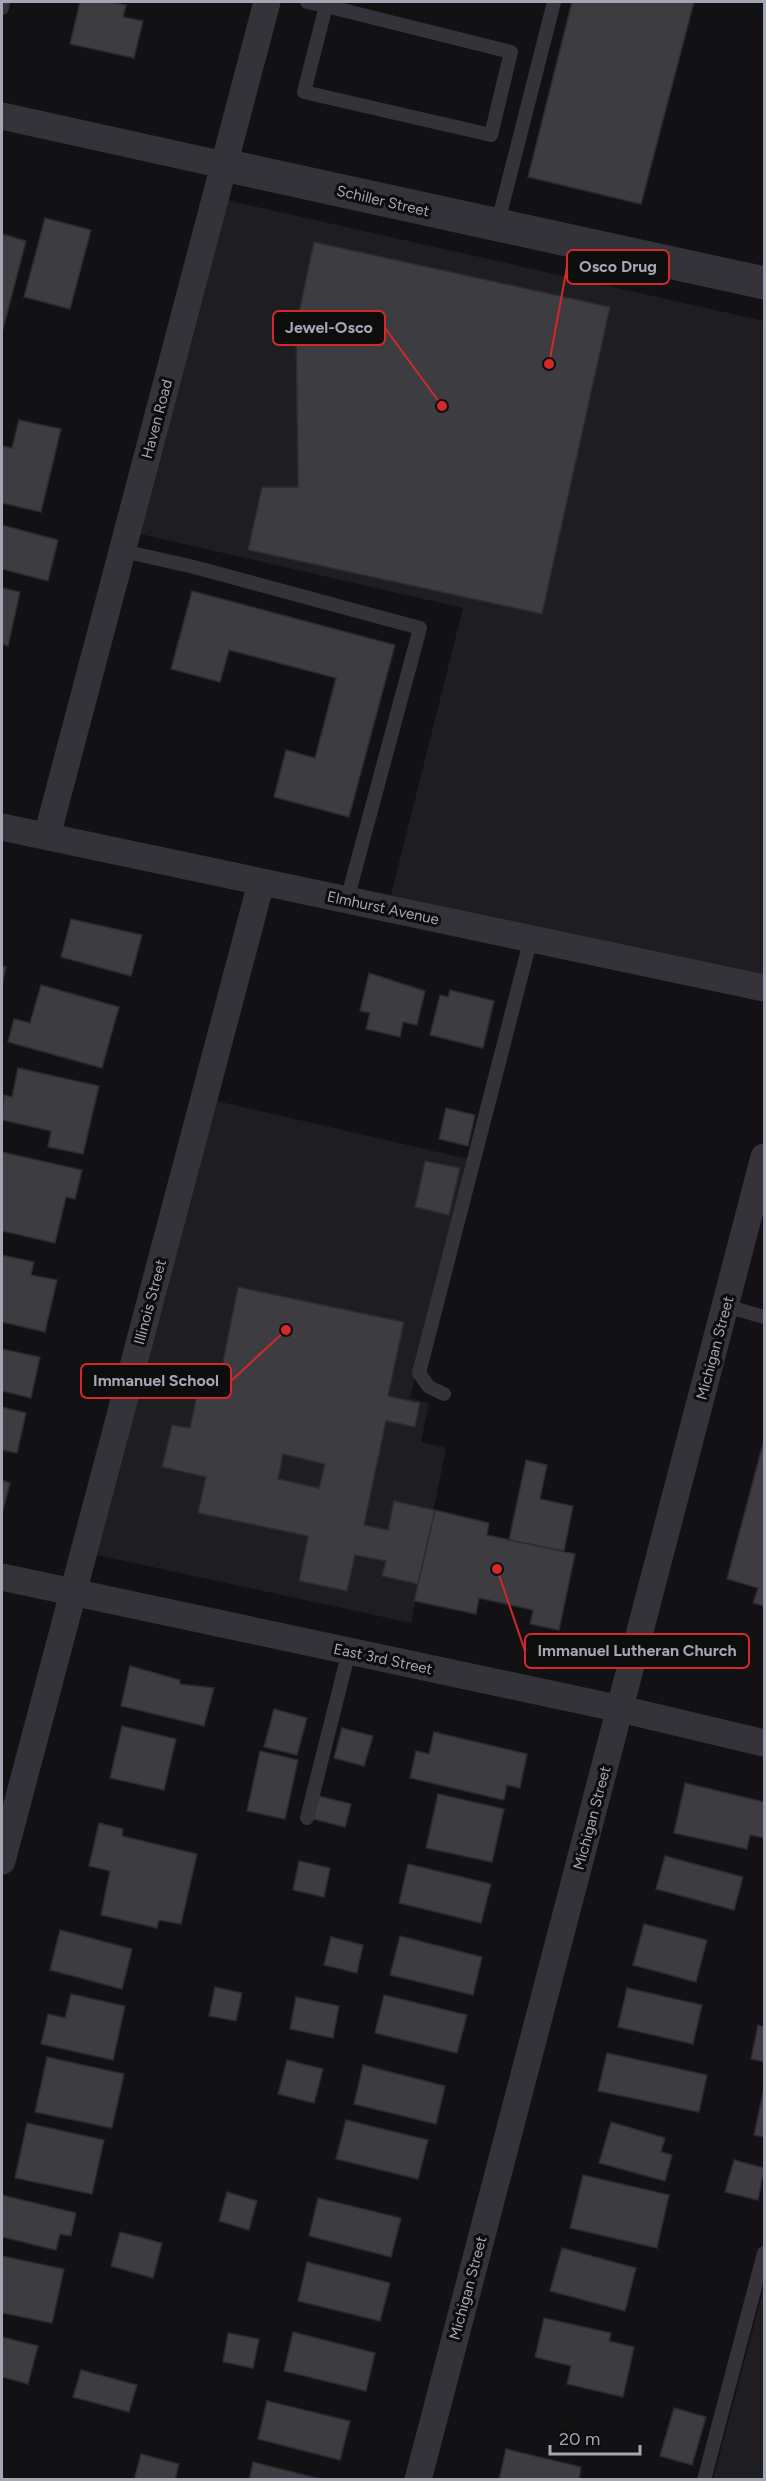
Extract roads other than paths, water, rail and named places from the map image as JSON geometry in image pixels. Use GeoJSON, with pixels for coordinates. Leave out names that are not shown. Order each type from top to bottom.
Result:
{"type":"FeatureCollection","features":[{"type":"Feature","properties":{"kind":"street","name":"Haven Road"},"geometry":{"type":"LineString","coordinates":[[47,836],[267,2]]}},
{"type":"Feature","properties":{"kind":"street","name":"Schiller Street"},"geometry":{"type":"LineString","coordinates":[[2,116],[765,283]]}},
{"type":"Feature","properties":{"kind":"street","name":"Elmhurst Avenue"},"geometry":{"type":"LineString","coordinates":[[2,827],[765,988]]}},
{"type":"Feature","properties":{"kind":"street","name":"Illinois Street"},"geometry":{"type":"LineString","coordinates":[[2,1861],[261,883]]}},
{"type":"Feature","properties":{"kind":"street","name":"Michigan Street"},"geometry":{"type":"LineString","coordinates":[[418,2480],[765,1157]]}},
{"type":"Feature","properties":{"kind":"street","name":"East 3rd Street"},"geometry":{"type":"LineString","coordinates":[[2,1577],[621,1709],[765,1743]]}},
{"type":"Feature","properties":{"kind":"lane"},"geometry":{"type":"LineString","coordinates":[[2,8],[3,2]]}},
{"type":"Feature","properties":{"kind":"lane"},"geometry":{"type":"LineString","coordinates":[[307,2],[511,52],[491,135]]}},
{"type":"Feature","properties":{"kind":"lane"},"geometry":{"type":"LineString","coordinates":[[497,226],[554,2]]}},
{"type":"Feature","properties":{"kind":"lane"},"geometry":{"type":"LineString","coordinates":[[326,6],[304,92],[517,141]]}},
{"type":"Feature","properties":{"kind":"lane"},"geometry":{"type":"LineString","coordinates":[[123,550],[420,628],[347,900]]}},
{"type":"Feature","properties":{"kind":"lane"},"geometry":{"type":"LineString","coordinates":[[444,1394],[429,1387],[419,1373],[531,938]]}},
{"type":"Feature","properties":{"kind":"lane"},"geometry":{"type":"LineString","coordinates":[[726,1306],[765,1317]]}},
{"type":"Feature","properties":{"kind":"lane"},"geometry":{"type":"LineString","coordinates":[[307,1818],[349,1651]]}},
{"type":"Feature","properties":{"kind":"lane"},"geometry":{"type":"LineString","coordinates":[[704,2480],[765,2253]]}},
{"type":"Feature","properties":{"kind":"place","name":"Osco Drug"},"geometry":{"type":"Point","coordinates":[549,364]}},
{"type":"Feature","properties":{"kind":"place","name":"Jewel-Osco"},"geometry":{"type":"Point","coordinates":[442,406]}},
{"type":"Feature","properties":{"kind":"place","name":"Immanuel School"},"geometry":{"type":"Point","coordinates":[286,1330]}},
{"type":"Feature","properties":{"kind":"place","name":"Immanuel Lutheran Church"},"geometry":{"type":"Point","coordinates":[497,1569]}}]}
